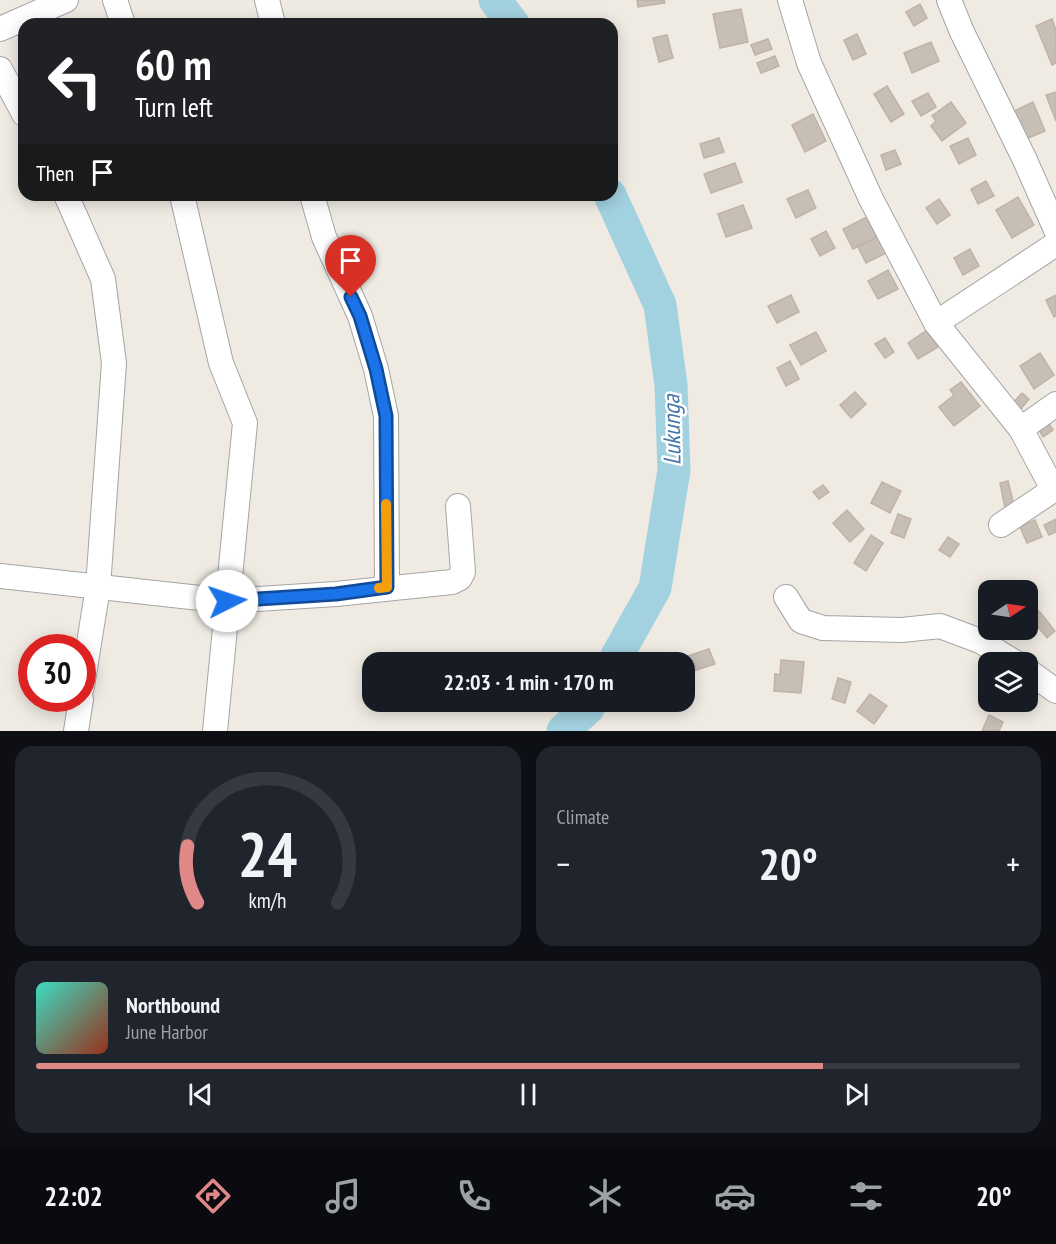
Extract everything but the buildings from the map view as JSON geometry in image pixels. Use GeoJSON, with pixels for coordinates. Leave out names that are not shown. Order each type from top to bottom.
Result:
{"type":"FeatureCollection","features":[{"type":"Feature","properties":{"kind":"street"},"geometry":{"type":"LineString","coordinates":[[25,18],[66,0]]}},
{"type":"Feature","properties":{"kind":"street"},"geometry":{"type":"LineString","coordinates":[[115,0],[121,18]]}},
{"type":"Feature","properties":{"kind":"street"},"geometry":{"type":"LineString","coordinates":[[267,0],[272,18]]}},
{"type":"Feature","properties":{"kind":"street"},"geometry":{"type":"LineString","coordinates":[[790,0],[809,63],[823,94],[871,199],[936,323],[1021,429],[1055,489],[1001,525]]}},
{"type":"Feature","properties":{"kind":"street"},"geometry":{"type":"LineString","coordinates":[[936,323],[1054,245],[1024,158],[962,32],[949,0]]}},
{"type":"Feature","properties":{"kind":"street"},"geometry":{"type":"LineString","coordinates":[[0,29],[18,21]]}},
{"type":"Feature","properties":{"kind":"street"},"geometry":{"type":"LineString","coordinates":[[0,69],[18,103]]}},
{"type":"Feature","properties":{"kind":"street"},"geometry":{"type":"LineString","coordinates":[[69,201],[103,279],[114,363],[98,587],[90,634]]}},
{"type":"Feature","properties":{"kind":"street"},"geometry":{"type":"LineString","coordinates":[[183,201],[221,363],[245,423],[215,731]]}},
{"type":"Feature","properties":{"kind":"street"},"geometry":{"type":"LineString","coordinates":[[314,201],[324,237],[360,316],[376,369],[386,416],[387,587]]}},
{"type":"Feature","properties":{"kind":"street"},"geometry":{"type":"LineString","coordinates":[[1021,429],[1056,404]]}},
{"type":"Feature","properties":{"kind":"street"},"geometry":{"type":"LineString","coordinates":[[0,576],[227,601],[336,594],[452,582],[460,578],[463,572],[458,506]]}},
{"type":"Feature","properties":{"kind":"street"},"geometry":{"type":"LineString","coordinates":[[786,597],[801,621],[823,627],[902,630],[940,626],[980,641],[998,652]]}},
{"type":"Feature","properties":{"kind":"street"},"geometry":{"type":"LineString","coordinates":[[1038,678],[1056,691]]}},
{"type":"Feature","properties":{"kind":"street"},"geometry":{"type":"LineString","coordinates":[[76,731],[79,712]]}},
{"type":"Feature","properties":{"kind":"waterway","name":"Lukunga"},"geometry":{"type":"LineString","coordinates":[[495,0],[508,18]]}},
{"type":"Feature","properties":{"kind":"waterway","name":"Lukunga"},"geometry":{"type":"LineString","coordinates":[[613,201],[660,305],[671,385],[674,470],[655,588],[619,652]]}},
{"type":"Feature","properties":{"kind":"waterway","name":"Lukunga"},"geometry":{"type":"LineString","coordinates":[[563,731],[584,712]]}},
{"type":"Feature","properties":{"kind":"slow traffic"},"geometry":{"type":"LineString","coordinates":[[379,588],[387,587],[386,504]]}},
{"type":"Feature","properties":{"kind":"route"},"geometry":{"type":"LineString","coordinates":[[227,601],[336,594],[387,587],[386,416],[376,369],[360,316],[351,297]]}}]}
